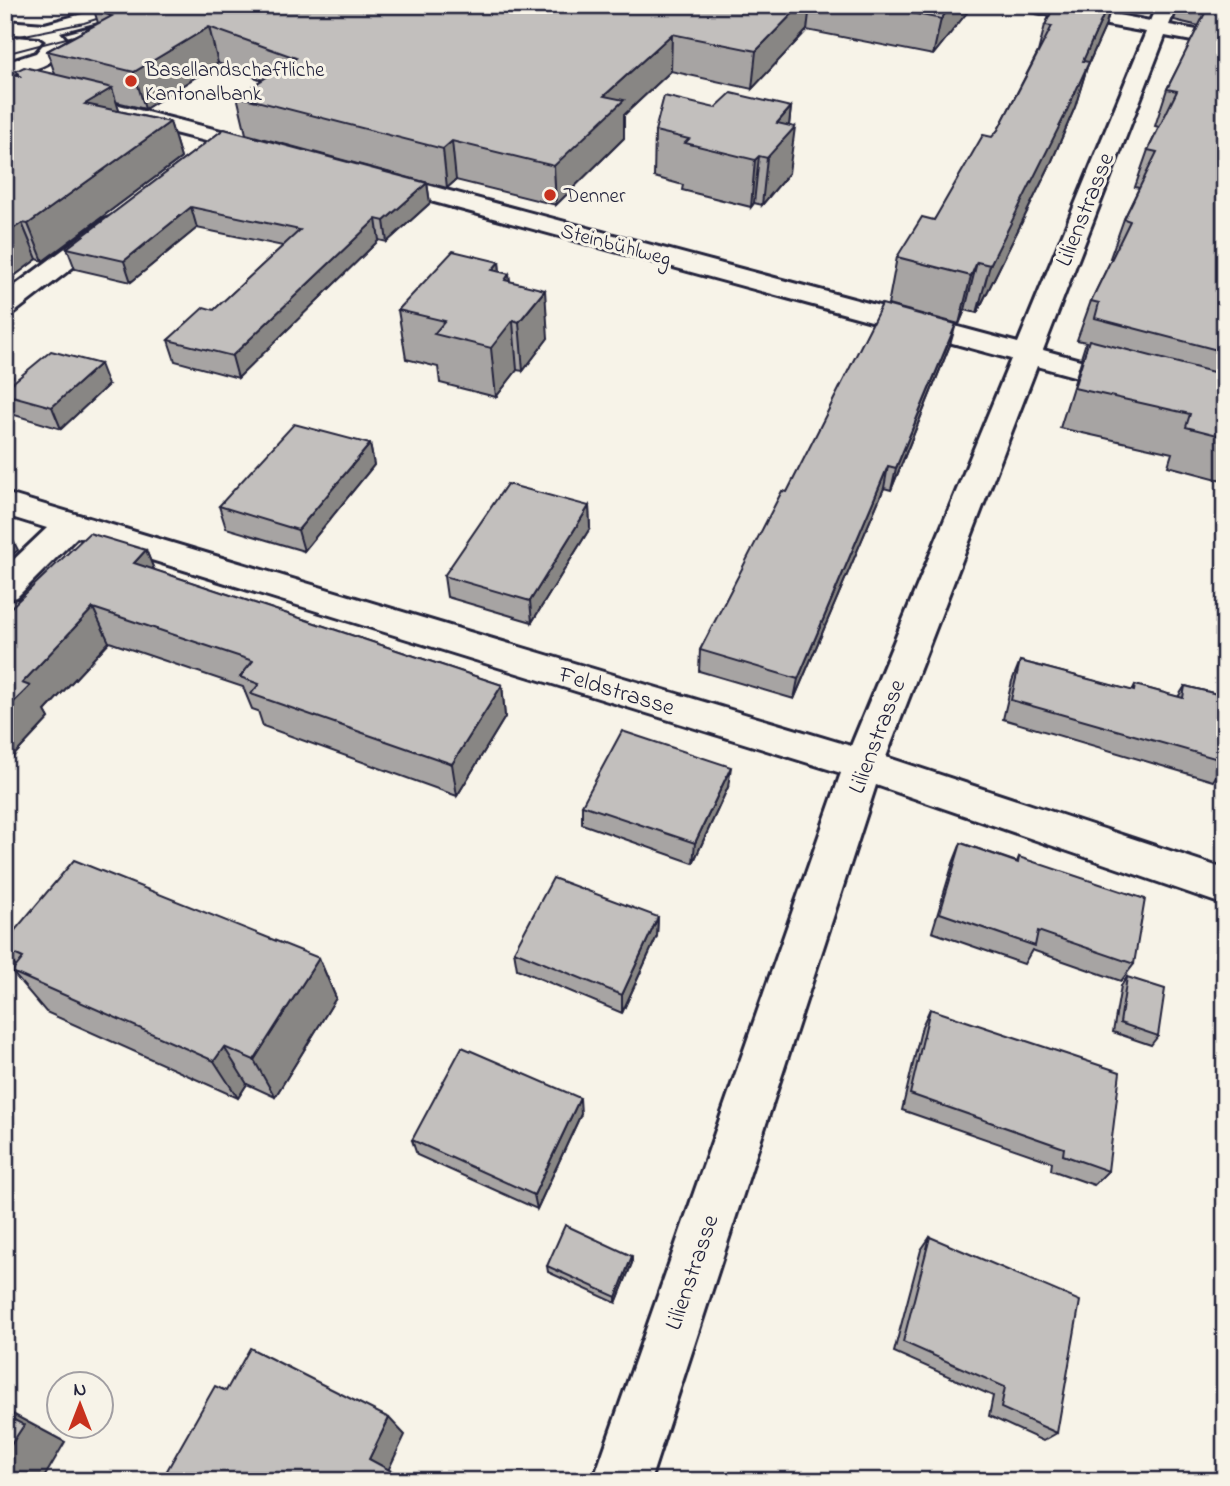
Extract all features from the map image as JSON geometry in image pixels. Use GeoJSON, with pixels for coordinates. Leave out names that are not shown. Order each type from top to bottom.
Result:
{"type":"FeatureCollection","features":[{"type":"Feature","properties":{"kind":"street"},"geometry":{"type":"LineString","coordinates":[[51,35],[140,5]]}},
{"type":"Feature","properties":{"kind":"street"},"geometry":{"type":"LineString","coordinates":[[5,27],[51,35],[155,5]]}},
{"type":"Feature","properties":{"kind":"street"},"geometry":{"type":"LineString","coordinates":[[1030,5],[1161,17],[1225,41]]}},
{"type":"Feature","properties":{"kind":"street","name":"Lilienstrasse"},"geometry":{"type":"LineString","coordinates":[[621,1481],[863,765],[1161,17]]}},
{"type":"Feature","properties":{"kind":"street"},"geometry":{"type":"LineString","coordinates":[[5,69],[38,60],[50,53],[51,35]]}},
{"type":"Feature","properties":{"kind":"street"},"geometry":{"type":"LineString","coordinates":[[5,84],[33,91]]}},
{"type":"Feature","properties":{"kind":"street"},"geometry":{"type":"LineString","coordinates":[[97,107],[291,156]]}},
{"type":"Feature","properties":{"kind":"street"},"geometry":{"type":"LineString","coordinates":[[203,155],[225,138]]}},
{"type":"Feature","properties":{"kind":"street","name":"Steinbühlweg"},"geometry":{"type":"LineString","coordinates":[[358,174],[1225,408]]}},
{"type":"Feature","properties":{"kind":"street"},"geometry":{"type":"LineString","coordinates":[[5,306],[126,214]]}},
{"type":"Feature","properties":{"kind":"street","name":"Feldstrasse"},"geometry":{"type":"LineString","coordinates":[[5,504],[69,526],[863,765],[1225,887]]}},
{"type":"Feature","properties":{"kind":"street"},"geometry":{"type":"LineString","coordinates":[[5,588],[69,526]]}},
{"type":"Feature","properties":{"kind":"building"},"geometry":{"type":"Polygon","coordinates":[[[104,5],[801,5],[756,51],[672,34],[604,96],[624,100],[554,166],[452,141],[443,149],[237,96],[296,58],[209,27],[134,72],[47,51],[112,16],[94,10],[104,5]]]}},
{"type":"Feature","properties":{"kind":"building"},"geometry":{"type":"Polygon","coordinates":[[[870,5],[952,5],[941,19],[870,5]]]}},
{"type":"Feature","properties":{"kind":"building"},"geometry":{"type":"Polygon","coordinates":[[[1055,5],[1108,5],[1083,61],[1089,62],[990,265],[977,262],[971,276],[897,257],[922,217],[934,220],[983,135],[992,137],[998,130],[1052,26],[1045,25],[1055,5]]]}},
{"type":"Feature","properties":{"kind":"building"},"geometry":{"type":"Polygon","coordinates":[[[1207,9],[1225,12],[1225,352],[1095,318],[1099,303],[1091,301],[1130,221],[1124,219],[1157,152],[1148,150],[1177,91],[1167,89],[1207,9]]]}},
{"type":"Feature","properties":{"kind":"building"},"geometry":{"type":"Polygon","coordinates":[[[24,67],[112,88],[85,104],[170,122],[28,224],[22,223],[5,234],[5,74],[20,76],[16,71],[24,67]]]}},
{"type":"Feature","properties":{"kind":"building"},"geometry":{"type":"Polygon","coordinates":[[[731,93],[791,107],[777,123],[795,127],[767,158],[759,156],[755,160],[685,143],[689,139],[655,131],[664,96],[715,108],[731,93]]]}},
{"type":"Feature","properties":{"kind":"building"},"geometry":{"type":"Polygon","coordinates":[[[224,129],[427,183],[384,221],[376,219],[232,356],[168,340],[204,307],[214,310],[300,230],[191,207],[124,261],[67,248],[224,129]]]}},
{"type":"Feature","properties":{"kind":"building"},"geometry":{"type":"Polygon","coordinates":[[[453,251],[499,262],[492,270],[509,274],[505,280],[545,290],[519,322],[513,320],[491,348],[434,334],[445,321],[398,310],[453,251]]]}},
{"type":"Feature","properties":{"kind":"building"},"geometry":{"type":"Polygon","coordinates":[[[882,304],[956,324],[896,468],[888,466],[798,679],[700,650],[782,491],[787,492],[882,304]]]}},
{"type":"Feature","properties":{"kind":"building"},"geometry":{"type":"Polygon","coordinates":[[[1089,340],[1225,375],[1225,437],[1186,427],[1190,414],[1074,388],[1089,340]]]}},
{"type":"Feature","properties":{"kind":"building"},"geometry":{"type":"Polygon","coordinates":[[[51,351],[100,364],[52,407],[5,394],[5,389],[51,351]]]}},
{"type":"Feature","properties":{"kind":"building"},"geometry":{"type":"Polygon","coordinates":[[[294,424],[370,444],[298,530],[219,506],[294,424]]]}},
{"type":"Feature","properties":{"kind":"building"},"geometry":{"type":"Polygon","coordinates":[[[507,484],[589,506],[530,601],[444,576],[507,484]]]}},
{"type":"Feature","properties":{"kind":"building"},"geometry":{"type":"Polygon","coordinates":[[[89,533],[146,550],[134,563],[502,685],[452,764],[251,694],[259,684],[240,677],[253,661],[93,608],[22,683],[30,686],[5,711],[5,613],[89,533]]]}},
{"type":"Feature","properties":{"kind":"building"},"geometry":{"type":"Polygon","coordinates":[[[1020,661],[1134,691],[1135,685],[1183,698],[1185,686],[1225,696],[1225,761],[1011,700],[1020,661]]]}},
{"type":"Feature","properties":{"kind":"building"},"geometry":{"type":"Polygon","coordinates":[[[622,731],[731,767],[695,843],[582,805],[622,731]]]}},
{"type":"Feature","properties":{"kind":"building"},"geometry":{"type":"Polygon","coordinates":[[[961,843],[1018,863],[1019,857],[1145,899],[1134,964],[1038,931],[1035,946],[940,913],[961,843]]]}},
{"type":"Feature","properties":{"kind":"building"},"geometry":{"type":"Polygon","coordinates":[[[74,860],[319,958],[254,1060],[224,1047],[214,1061],[12,972],[23,958],[5,950],[5,942],[74,860]]]}},
{"type":"Feature","properties":{"kind":"building"},"geometry":{"type":"Polygon","coordinates":[[[553,878],[658,917],[622,995],[514,951],[553,878]]]}},
{"type":"Feature","properties":{"kind":"building"},"geometry":{"type":"Polygon","coordinates":[[[1127,977],[1165,989],[1158,1036],[1120,1023],[1127,977]]]}},
{"type":"Feature","properties":{"kind":"building"},"geometry":{"type":"Polygon","coordinates":[[[930,1009],[1120,1072],[1108,1171],[1063,1155],[1064,1148],[910,1094],[930,1009]]]}},
{"type":"Feature","properties":{"kind":"building"},"geometry":{"type":"Polygon","coordinates":[[[462,1047],[580,1098],[534,1195],[412,1140],[462,1047]]]}},
{"type":"Feature","properties":{"kind":"building"},"geometry":{"type":"Polygon","coordinates":[[[565,1225],[632,1256],[616,1297],[547,1266],[565,1225]]]}},
{"type":"Feature","properties":{"kind":"building"},"geometry":{"type":"Polygon","coordinates":[[[930,1237],[1080,1301],[1057,1433],[1001,1408],[1005,1387],[903,1342],[930,1237]]]}},
{"type":"Feature","properties":{"kind":"building"},"geometry":{"type":"Polygon","coordinates":[[[250,1348],[389,1418],[369,1459],[410,1481],[161,1481],[215,1386],[226,1391],[250,1348]]]}},
{"type":"Feature","properties":{"kind":"building"},"geometry":{"type":"Polygon","coordinates":[[[5,1415],[24,1425],[5,1454],[5,1415]]]}},
{"type":"Feature","properties":{"kind":"tram line"},"geometry":{"type":"LineString","coordinates":[[5,39],[84,23],[140,5]]}},
{"type":"Feature","properties":{"kind":"tram line"},"geometry":{"type":"LineString","coordinates":[[5,54],[93,31]]}},
{"type":"Feature","properties":{"kind":"place","name":"Basellandschaftliche Kantonalbank"},"geometry":{"type":"Point","coordinates":[131,81]}},
{"type":"Feature","properties":{"kind":"place","name":"Denner"},"geometry":{"type":"Point","coordinates":[550,195]}}]}
